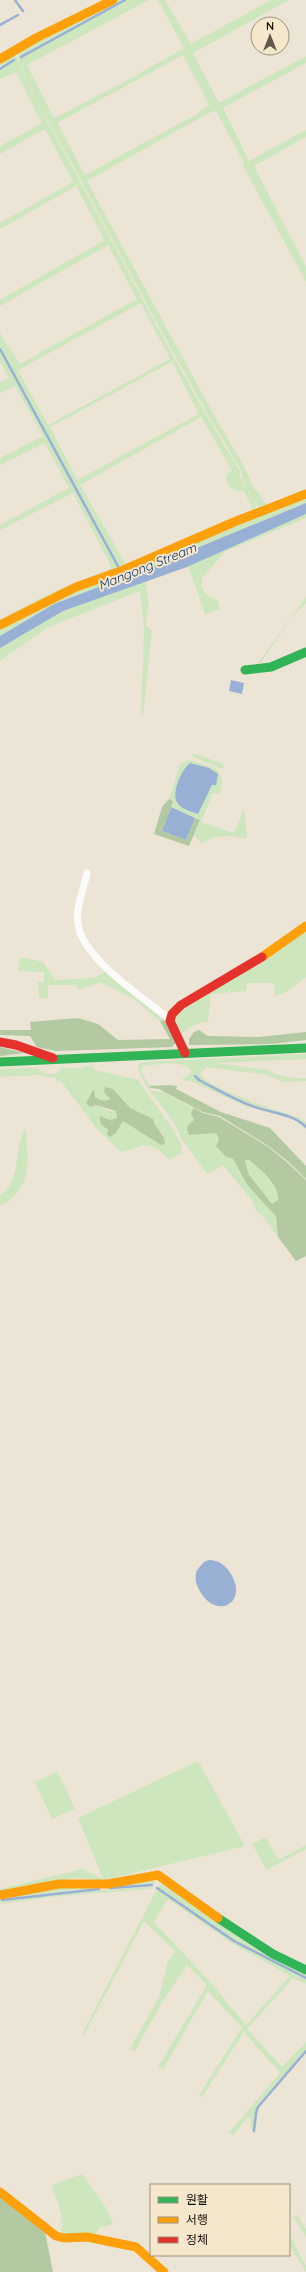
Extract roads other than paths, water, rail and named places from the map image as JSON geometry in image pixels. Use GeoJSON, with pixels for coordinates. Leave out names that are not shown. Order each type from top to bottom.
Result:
{"type":"FeatureCollection","features":[{"type":"Feature","properties":{"kind":"street"},"geometry":{"type":"LineString","coordinates":[[0,59],[36,38],[113,0]]}},
{"type":"Feature","properties":{"kind":"street"},"geometry":{"type":"LineString","coordinates":[[0,625],[66,592],[121,572],[234,522],[306,494]]}},
{"type":"Feature","properties":{"kind":"street"},"geometry":{"type":"LineString","coordinates":[[244,670],[271,668],[306,652]]}},
{"type":"Feature","properties":{"kind":"street"},"geometry":{"type":"LineString","coordinates":[[87,873],[77,915],[78,928],[83,942],[102,964],[170,1019],[185,1053]]}},
{"type":"Feature","properties":{"kind":"street"},"geometry":{"type":"LineString","coordinates":[[170,1019],[181,1005],[244,969],[306,926]]}},
{"type":"Feature","properties":{"kind":"street"},"geometry":{"type":"LineString","coordinates":[[0,1042],[16,1045],[59,1060]]}},
{"type":"Feature","properties":{"kind":"street"},"geometry":{"type":"LineString","coordinates":[[0,1062],[306,1048]]}},
{"type":"Feature","properties":{"kind":"street"},"geometry":{"type":"LineString","coordinates":[[0,1895],[59,1884],[108,1884],[158,1875],[245,1938],[306,1970]]}},
{"type":"Feature","properties":{"kind":"street"},"geometry":{"type":"LineString","coordinates":[[0,2192],[56,2236],[64,2238],[87,2237],[136,2247],[164,2272]]}},
{"type":"Feature","properties":{"kind":"water"},"geometry":{"type":"Polygon","coordinates":[[[306,503],[306,514],[187,567],[63,611],[0,648],[0,636],[54,604],[122,578],[122,574],[125,573],[129,576],[306,503]]]}},
{"type":"Feature","properties":{"kind":"water"},"geometry":{"type":"Polygon","coordinates":[[[231,680],[244,683],[242,694],[229,691],[231,680]]]}},
{"type":"Feature","properties":{"kind":"water"},"geometry":{"type":"Polygon","coordinates":[[[190,763],[209,768],[218,774],[216,785],[212,785],[198,814],[187,810],[178,804],[175,794],[178,782],[184,770],[190,763]]]}},
{"type":"Feature","properties":{"kind":"water"},"geometry":{"type":"Polygon","coordinates":[[[171,807],[195,818],[186,840],[162,831],[171,807]]]}},
{"type":"Feature","properties":{"kind":"water"},"geometry":{"type":"Polygon","coordinates":[[[209,1560],[222,1564],[231,1574],[235,1584],[236,1593],[229,1604],[222,1606],[215,1605],[208,1601],[198,1587],[196,1582],[197,1570],[204,1562],[209,1560]]]}},
{"type":"Feature","properties":{"kind":"waterway"},"geometry":{"type":"LineString","coordinates":[[15,0],[23,11]]}},
{"type":"Feature","properties":{"kind":"waterway"},"geometry":{"type":"LineString","coordinates":[[21,57],[125,0]]}},
{"type":"Feature","properties":{"kind":"waterway"},"geometry":{"type":"LineString","coordinates":[[0,25],[18,15]]}},
{"type":"Feature","properties":{"kind":"waterway"},"geometry":{"type":"LineString","coordinates":[[0,69],[14,60]]}},
{"type":"Feature","properties":{"kind":"waterway","name":"Mangong Stream"},"geometry":{"type":"LineString","coordinates":[[0,349],[119,568]]}},
{"type":"Feature","properties":{"kind":"waterway"},"geometry":{"type":"LineString","coordinates":[[195,1076],[199,1080],[238,1100],[252,1106],[288,1116],[306,1127]]}},
{"type":"Feature","properties":{"kind":"waterway"},"geometry":{"type":"LineString","coordinates":[[110,1888],[152,1885]]}},
{"type":"Feature","properties":{"kind":"waterway"},"geometry":{"type":"LineString","coordinates":[[157,1888],[234,1941],[306,1978]]}},
{"type":"Feature","properties":{"kind":"waterway"},"geometry":{"type":"LineString","coordinates":[[2,1900],[99,1889]]}},
{"type":"Feature","properties":{"kind":"waterway"},"geometry":{"type":"LineString","coordinates":[[254,2131],[258,2107],[306,2051]]}}]}
